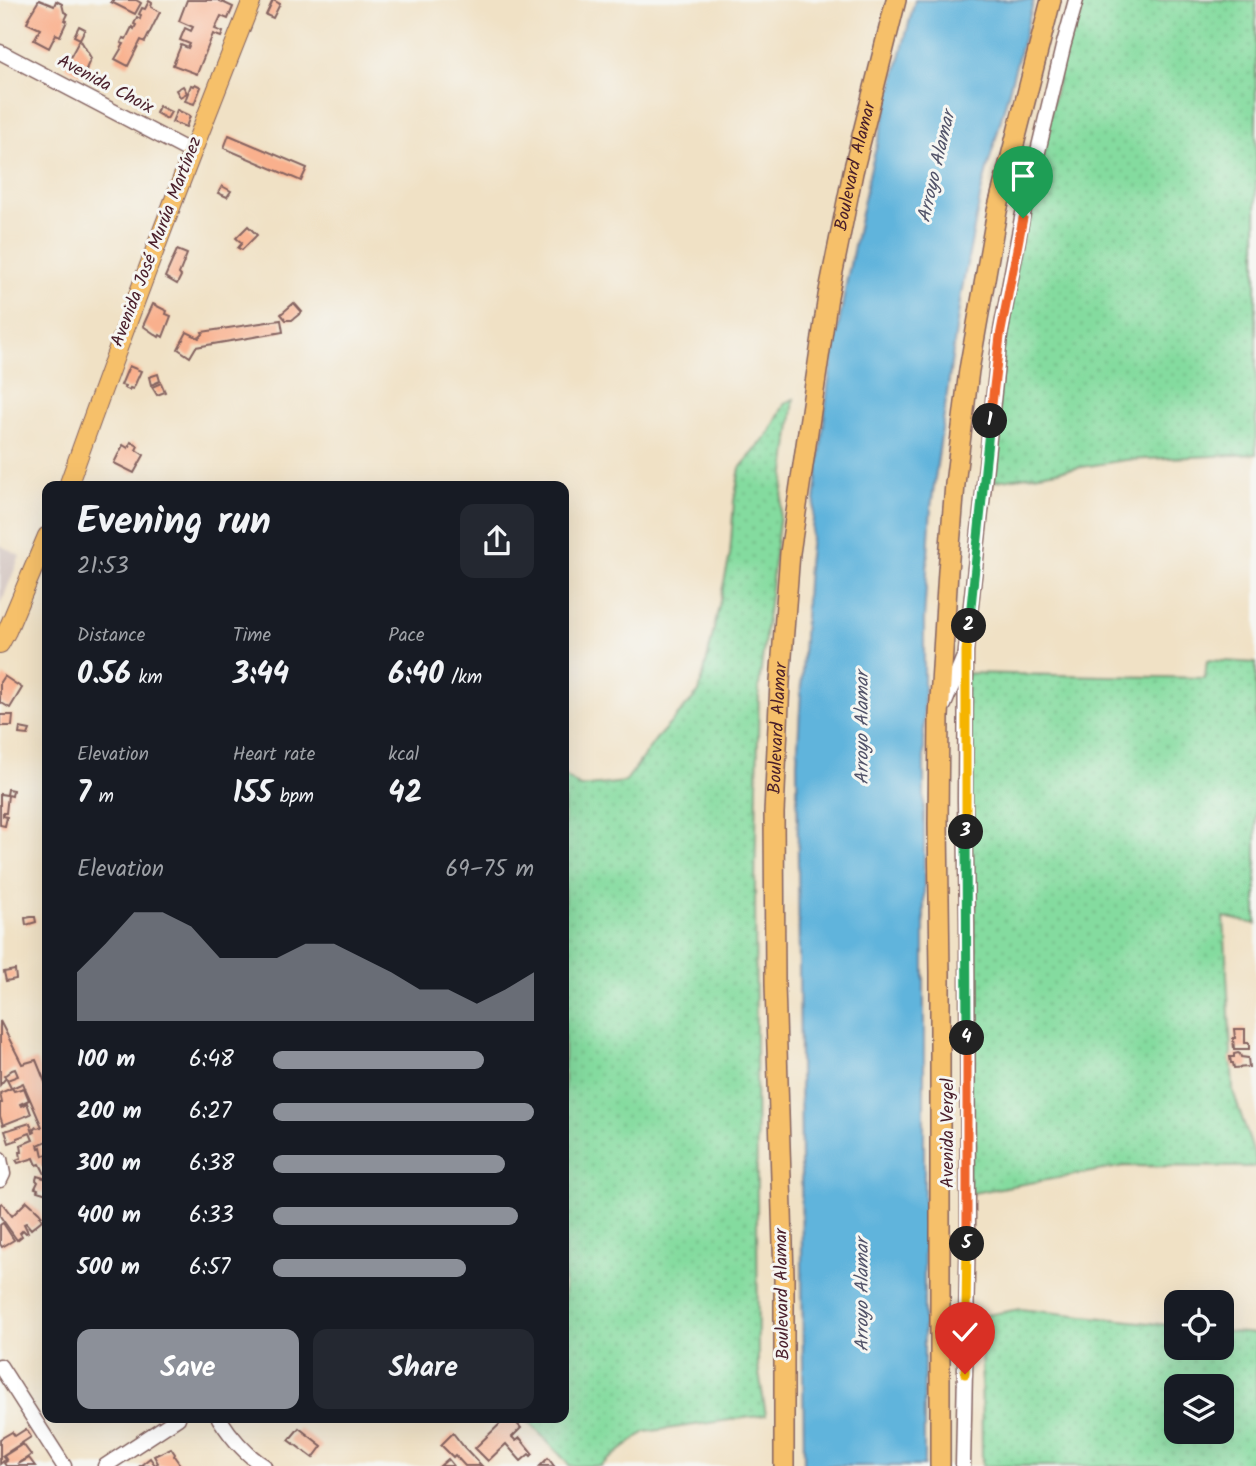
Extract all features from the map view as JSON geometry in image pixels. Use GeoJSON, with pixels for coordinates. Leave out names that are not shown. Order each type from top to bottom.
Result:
{"type":"FeatureCollection","features":[{"type":"Feature","properties":{"kind":"highway","name":"Boulevard Alamar"},"geometry":{"type":"LineString","coordinates":[[784,1466],[784,1276],[775,984],[774,827],[780,682],[790,553],[828,296],[853,172],[896,0]]}},
{"type":"Feature","properties":{"kind":"highway"},"geometry":{"type":"LineString","coordinates":[[940,1466],[939,716],[948,571],[969,370],[997,211],[1051,0]]}},
{"type":"Feature","properties":{"kind":"main road","name":"Avenida José Murúa Martínez"},"geometry":{"type":"LineString","coordinates":[[70,481],[121,336],[252,0]]}},
{"type":"Feature","properties":{"kind":"main road"},"geometry":{"type":"LineString","coordinates":[[0,644],[42,548]]}},
{"type":"Feature","properties":{"kind":"street"},"geometry":{"type":"LineString","coordinates":[[939,716],[966,651],[1000,336],[1023,218],[1076,0]]}},
{"type":"Feature","properties":{"kind":"street","name":"Avenida Choix"},"geometry":{"type":"LineString","coordinates":[[0,52],[191,152]]}},
{"type":"Feature","properties":{"kind":"street","name":"Avenida Vergel"},"geometry":{"type":"LineString","coordinates":[[963,1466],[968,1225],[966,651]]}},
{"type":"Feature","properties":{"kind":"street"},"geometry":{"type":"LineString","coordinates":[[0,1159],[1,1177]]}},
{"type":"Feature","properties":{"kind":"street"},"geometry":{"type":"LineString","coordinates":[[0,1366],[64,1466]]}},
{"type":"Feature","properties":{"kind":"street"},"geometry":{"type":"LineString","coordinates":[[106,1466],[170,1423]]}},
{"type":"Feature","properties":{"kind":"street"},"geometry":{"type":"LineString","coordinates":[[222,1423],[252,1459],[264,1466]]}},
{"type":"Feature","properties":{"kind":"shaded area"},"geometry":{"type":"Polygon","coordinates":[[[0,545],[20,556],[0,606],[0,545]]]}},
{"type":"Feature","properties":{"kind":"green space"},"geometry":{"type":"Polygon","coordinates":[[[1076,0],[1256,0],[1256,454],[1125,460],[984,483],[1000,336],[1076,0]]]}},
{"type":"Feature","properties":{"kind":"green space"},"geometry":{"type":"Polygon","coordinates":[[[794,399],[759,686],[755,888],[758,1367],[766,1415],[645,1432],[600,1466],[569,1466],[530,1423],[569,1423],[569,779],[580,787],[625,782],[656,739],[699,692],[730,555],[734,501],[740,468],[769,434],[785,403],[794,399]]]}},
{"type":"Feature","properties":{"kind":"green space"},"geometry":{"type":"Polygon","coordinates":[[[1207,660],[1256,663],[1256,924],[1224,917],[1233,1091],[1256,1167],[1125,1166],[967,1194],[966,673],[1205,678],[1207,660]]]}},
{"type":"Feature","properties":{"kind":"green space"},"geometry":{"type":"Polygon","coordinates":[[[1020,1309],[1164,1325],[1164,1360],[1234,1360],[1234,1332],[1256,1334],[1256,1466],[982,1466],[981,1316],[1020,1309]]]}},
{"type":"Feature","properties":{"kind":"water","name":"Arroyo Alamar"},"geometry":{"type":"Polygon","coordinates":[[[915,0],[1034,0],[982,188],[961,294],[931,507],[924,620],[924,1466],[804,1466],[797,763],[808,564],[828,385],[847,279],[870,171],[915,0]]]}},
{"type":"Feature","properties":{"kind":"building"},"geometry":{"type":"Polygon","coordinates":[[[39,0],[54,6],[56,1],[62,4],[64,12],[68,14],[60,36],[56,34],[49,48],[34,40],[40,29],[27,23],[39,0]]]}},
{"type":"Feature","properties":{"kind":"building"},"geometry":{"type":"Polygon","coordinates":[[[136,0],[141,3],[135,14],[111,2],[136,0]]]}},
{"type":"Feature","properties":{"kind":"building"},"geometry":{"type":"Polygon","coordinates":[[[187,0],[218,0],[233,7],[228,19],[221,16],[215,29],[223,32],[221,37],[213,34],[197,74],[173,65],[181,45],[188,48],[190,44],[180,40],[185,28],[191,31],[193,27],[179,21],[187,0]]]}},
{"type":"Feature","properties":{"kind":"building"},"geometry":{"type":"Polygon","coordinates":[[[273,0],[280,4],[273,18],[266,15],[273,0]]]}},
{"type":"Feature","properties":{"kind":"building"},"geometry":{"type":"Polygon","coordinates":[[[149,1],[152,3],[151,7],[160,12],[145,42],[141,40],[128,66],[115,59],[124,44],[121,43],[123,38],[126,39],[132,27],[134,29],[137,17],[140,19],[142,8],[145,9],[149,1]]]}},
{"type":"Feature","properties":{"kind":"building"},"geometry":{"type":"Polygon","coordinates":[[[79,26],[85,29],[80,39],[74,36],[79,26]]]}},
{"type":"Feature","properties":{"kind":"building"},"geometry":{"type":"Polygon","coordinates":[[[80,39],[91,58],[83,76],[65,67],[80,39]]]}},
{"type":"Feature","properties":{"kind":"building"},"geometry":{"type":"Polygon","coordinates":[[[191,85],[201,87],[194,104],[185,101],[191,85]]]}},
{"type":"Feature","properties":{"kind":"building"},"geometry":{"type":"Polygon","coordinates":[[[183,86],[187,93],[180,97],[176,90],[183,86]]]}},
{"type":"Feature","properties":{"kind":"building"},"geometry":{"type":"Polygon","coordinates":[[[159,106],[171,112],[167,119],[156,113],[159,106]]]}},
{"type":"Feature","properties":{"kind":"building"},"geometry":{"type":"Polygon","coordinates":[[[177,110],[190,116],[186,127],[172,122],[177,110]]]}},
{"type":"Feature","properties":{"kind":"building"},"geometry":{"type":"Polygon","coordinates":[[[229,135],[307,168],[301,181],[224,148],[229,135]]]}},
{"type":"Feature","properties":{"kind":"building"},"geometry":{"type":"Polygon","coordinates":[[[222,186],[231,191],[227,197],[218,193],[222,186]]]}},
{"type":"Feature","properties":{"kind":"building"},"geometry":{"type":"Polygon","coordinates":[[[248,226],[257,235],[242,250],[238,248],[242,243],[236,238],[248,226]]]}},
{"type":"Feature","properties":{"kind":"building"},"geometry":{"type":"Polygon","coordinates":[[[177,250],[187,254],[177,284],[165,277],[177,250]]]}},
{"type":"Feature","properties":{"kind":"building"},"geometry":{"type":"Polygon","coordinates":[[[294,303],[302,312],[292,320],[286,320],[281,314],[294,303]]]}},
{"type":"Feature","properties":{"kind":"building"},"geometry":{"type":"Polygon","coordinates":[[[153,304],[171,316],[163,337],[143,326],[153,304]]]}},
{"type":"Feature","properties":{"kind":"building"},"geometry":{"type":"Polygon","coordinates":[[[281,320],[283,332],[196,347],[190,357],[178,349],[187,332],[199,338],[202,332],[281,320]]]}},
{"type":"Feature","properties":{"kind":"building"},"geometry":{"type":"Polygon","coordinates":[[[129,366],[141,371],[133,389],[129,390],[121,385],[129,366]]]}},
{"type":"Feature","properties":{"kind":"building"},"geometry":{"type":"Polygon","coordinates":[[[158,374],[160,381],[151,385],[149,377],[158,374]]]}},
{"type":"Feature","properties":{"kind":"building"},"geometry":{"type":"Polygon","coordinates":[[[161,383],[165,392],[157,395],[152,387],[161,383]]]}},
{"type":"Feature","properties":{"kind":"building"},"geometry":{"type":"Polygon","coordinates":[[[131,442],[138,446],[136,450],[144,455],[134,473],[114,463],[123,445],[128,448],[131,442]]]}},
{"type":"Feature","properties":{"kind":"building"},"geometry":{"type":"Polygon","coordinates":[[[4,676],[22,688],[10,708],[0,702],[0,682],[4,676]]]}},
{"type":"Feature","properties":{"kind":"building"},"geometry":{"type":"Polygon","coordinates":[[[0,715],[13,715],[12,726],[0,726],[0,715]]]}},
{"type":"Feature","properties":{"kind":"building"},"geometry":{"type":"Polygon","coordinates":[[[20,728],[30,730],[28,735],[19,734],[20,728]]]}},
{"type":"Feature","properties":{"kind":"building"},"geometry":{"type":"Polygon","coordinates":[[[8,789],[13,790],[12,796],[8,795],[6,813],[3,813],[3,816],[7,817],[5,826],[0,825],[0,794],[7,795],[8,789]]]}},
{"type":"Feature","properties":{"kind":"building"},"geometry":{"type":"Polygon","coordinates":[[[35,917],[36,922],[26,925],[25,918],[35,917]]]}},
{"type":"Feature","properties":{"kind":"building"},"geometry":{"type":"Polygon","coordinates":[[[15,970],[16,979],[6,981],[4,972],[15,970]]]}},
{"type":"Feature","properties":{"kind":"building"},"geometry":{"type":"Polygon","coordinates":[[[0,1021],[22,1064],[36,1060],[42,1075],[42,1127],[23,1083],[11,1088],[7,1080],[18,1076],[15,1069],[4,1076],[6,1078],[0,1085],[0,1021]]]}},
{"type":"Feature","properties":{"kind":"building"},"geometry":{"type":"Polygon","coordinates":[[[1234,1029],[1245,1029],[1245,1043],[1249,1043],[1249,1049],[1234,1049],[1234,1029]]]}},
{"type":"Feature","properties":{"kind":"building"},"geometry":{"type":"Polygon","coordinates":[[[1238,1053],[1241,1057],[1248,1058],[1249,1067],[1234,1068],[1230,1057],[1238,1053]]]}},
{"type":"Feature","properties":{"kind":"building"},"geometry":{"type":"Polygon","coordinates":[[[12,1088],[14,1091],[24,1088],[29,1100],[20,1104],[21,1106],[27,1103],[31,1114],[3,1125],[0,1116],[0,1093],[12,1088]]]}},
{"type":"Feature","properties":{"kind":"building"},"geometry":{"type":"Polygon","coordinates":[[[30,1123],[33,1133],[42,1127],[42,1143],[38,1145],[42,1152],[42,1168],[34,1158],[18,1163],[16,1160],[21,1158],[21,1145],[33,1140],[30,1133],[9,1143],[5,1131],[30,1123]]]}},
{"type":"Feature","properties":{"kind":"building"},"geometry":{"type":"Polygon","coordinates":[[[37,1176],[42,1178],[42,1192],[35,1188],[38,1182],[37,1176]]]}},
{"type":"Feature","properties":{"kind":"building"},"geometry":{"type":"Polygon","coordinates":[[[27,1201],[39,1212],[42,1220],[31,1229],[24,1224],[28,1232],[23,1230],[20,1233],[22,1236],[17,1240],[0,1216],[0,1204],[2,1203],[12,1216],[27,1201]]]}},
{"type":"Feature","properties":{"kind":"building"},"geometry":{"type":"Polygon","coordinates":[[[3,1223],[14,1240],[2,1247],[0,1225],[3,1223]]]}},
{"type":"Feature","properties":{"kind":"building"},"geometry":{"type":"Polygon","coordinates":[[[501,1423],[516,1423],[521,1428],[512,1437],[516,1441],[520,1438],[533,1454],[521,1461],[506,1444],[488,1461],[475,1448],[501,1423]]]}},
{"type":"Feature","properties":{"kind":"building"},"geometry":{"type":"Polygon","coordinates":[[[299,1428],[322,1446],[313,1458],[289,1440],[299,1428]]]}},
{"type":"Feature","properties":{"kind":"building"},"geometry":{"type":"Polygon","coordinates":[[[26,1429],[31,1437],[2,1456],[5,1460],[0,1464],[0,1439],[12,1432],[15,1436],[26,1429]]]}},
{"type":"Feature","properties":{"kind":"building"},"geometry":{"type":"Polygon","coordinates":[[[453,1433],[482,1466],[465,1466],[441,1445],[453,1433]]]}},
{"type":"Feature","properties":{"kind":"building"},"geometry":{"type":"Polygon","coordinates":[[[23,1444],[31,1455],[18,1464],[29,1458],[35,1466],[6,1466],[4,1456],[23,1444]]]}},
{"type":"Feature","properties":{"kind":"building"},"geometry":{"type":"Polygon","coordinates":[[[171,1448],[181,1466],[140,1466],[150,1458],[155,1465],[158,1463],[154,1456],[171,1448]]]}},
{"type":"Feature","properties":{"kind":"building"},"geometry":{"type":"Polygon","coordinates":[[[548,1458],[554,1466],[540,1466],[548,1458]]]}},
{"type":"Feature","properties":{"kind":"building"},"geometry":{"type":"Polygon","coordinates":[[[448,1459],[452,1466],[440,1466],[448,1459]]]}},
{"type":"Feature","properties":{"kind":"route"},"geometry":{"type":"LineString","coordinates":[[965,1374],[968,1225],[966,651],[999,344],[1023,218]]}}]}
